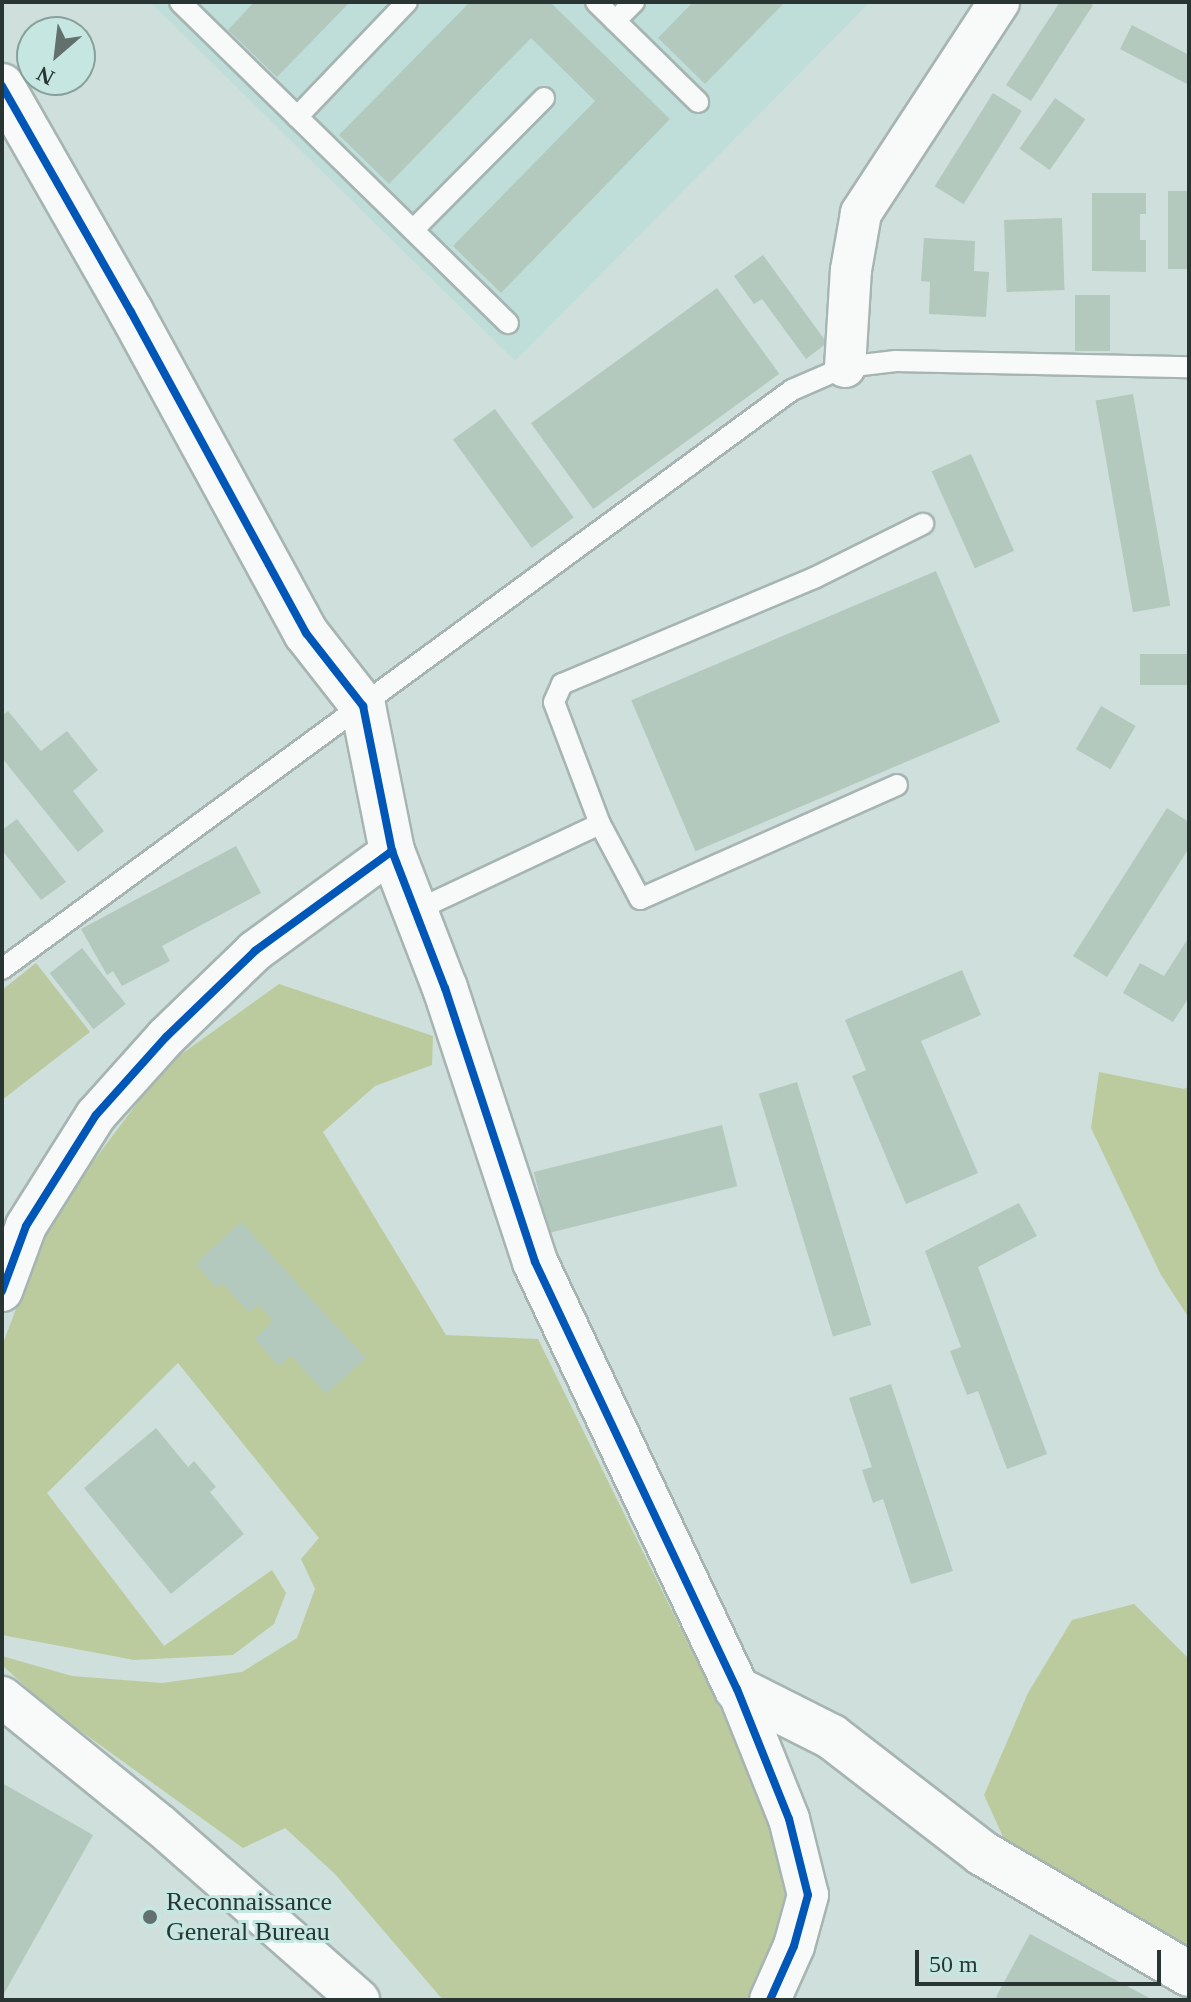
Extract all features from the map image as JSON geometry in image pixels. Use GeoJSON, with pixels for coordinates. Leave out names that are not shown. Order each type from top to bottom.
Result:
{"type":"FeatureCollection","features":[{"type":"Feature","properties":{"kind":"street"},"geometry":{"type":"LineString","coordinates":[[845,367],[851,270],[861,213],[999,2]]}},
{"type":"Feature","properties":{"kind":"street"},"geometry":{"type":"LineString","coordinates":[[2,86],[131,312],[306,633],[363,706],[392,851],[417,910],[535,1262],[737,1689],[789,1819],[808,1895],[794,1946],[770,2000]]}},
{"type":"Feature","properties":{"kind":"street"},"geometry":{"type":"LineString","coordinates":[[2,1291],[26,1226],[96,1115],[166,1037],[255,951],[392,851]]}},
{"type":"Feature","properties":{"kind":"street"},"geometry":{"type":"LineString","coordinates":[[737,1689],[832,1737],[982,1853],[1189,1974]]}},
{"type":"Feature","properties":{"kind":"street"},"geometry":{"type":"LineString","coordinates":[[2,1697],[160,1825],[359,2000]]}},
{"type":"Feature","properties":{"kind":"lane"},"geometry":{"type":"LineString","coordinates":[[297,117],[407,2]]}},
{"type":"Feature","properties":{"kind":"lane"},"geometry":{"type":"LineString","coordinates":[[596,2],[698,102]]}},
{"type":"Feature","properties":{"kind":"lane"},"geometry":{"type":"LineString","coordinates":[[615,21],[634,2]]}},
{"type":"Feature","properties":{"kind":"lane"},"geometry":{"type":"LineString","coordinates":[[186,4],[508,323]]}},
{"type":"Feature","properties":{"kind":"lane"},"geometry":{"type":"LineString","coordinates":[[413,230],[544,98]]}},
{"type":"Feature","properties":{"kind":"lane"},"geometry":{"type":"LineString","coordinates":[[2,969],[792,390],[845,367],[896,361],[1189,367]]}},
{"type":"Feature","properties":{"kind":"lane"},"geometry":{"type":"LineString","coordinates":[[897,785],[640,899],[600,824],[554,702],[562,684],[814,578],[923,524]]}},
{"type":"Feature","properties":{"kind":"lane"},"geometry":{"type":"LineString","coordinates":[[417,910],[600,824]]}},
{"type":"Feature","properties":{"kind":"shaded area"},"geometry":{"type":"Polygon","coordinates":[[[150,2],[870,2],[515,361],[150,2]]]}},
{"type":"Feature","properties":{"kind":"green space"},"geometry":{"type":"Polygon","coordinates":[[[36,963],[90,1032],[2,1100],[2,990],[36,963]]]}},
{"type":"Feature","properties":{"kind":"green space"},"geometry":{"type":"Polygon","coordinates":[[[279,984],[433,1036],[432,1065],[375,1086],[323,1132],[446,1335],[538,1339],[747,1763],[790,1883],[785,1927],[766,1978],[749,2000],[443,2000],[335,1874],[285,1828],[243,1848],[50,1709],[2,1665],[2,1656],[72,1676],[162,1683],[242,1672],[297,1638],[315,1589],[301,1559],[319,1538],[178,1363],[47,1493],[164,1646],[272,1570],[286,1593],[274,1624],[233,1655],[134,1660],[2,1635],[2,1346],[50,1219],[165,1066],[279,984]]]}},
{"type":"Feature","properties":{"kind":"green space"},"geometry":{"type":"Polygon","coordinates":[[[1099,1072],[1184,1089],[1189,1086],[1189,1318],[1161,1275],[1091,1128],[1099,1072]]]}},
{"type":"Feature","properties":{"kind":"green space"},"geometry":{"type":"Polygon","coordinates":[[[1134,1604],[1189,1659],[1189,1943],[1181,1950],[1010,1852],[984,1795],[1028,1693],[1072,1620],[1134,1604]]]}},
{"type":"Feature","properties":{"kind":"building"},"geometry":{"type":"Polygon","coordinates":[[[254,2],[350,2],[277,77],[228,30],[254,2]]]}},
{"type":"Feature","properties":{"kind":"building"},"geometry":{"type":"Polygon","coordinates":[[[470,2],[550,2],[670,119],[501,293],[453,246],[595,101],[531,38],[389,184],[339,135],[470,2]]]}},
{"type":"Feature","properties":{"kind":"building"},"geometry":{"type":"Polygon","coordinates":[[[693,2],[785,2],[705,84],[658,38],[693,2]]]}},
{"type":"Feature","properties":{"kind":"building"},"geometry":{"type":"Polygon","coordinates":[[[1060,2],[1087,2],[1093,5],[1031,101],[1006,85],[1060,2]]]}},
{"type":"Feature","properties":{"kind":"building"},"geometry":{"type":"Polygon","coordinates":[[[1132,25],[1189,55],[1189,85],[1120,49],[1132,25]]]}},
{"type":"Feature","properties":{"kind":"building"},"geometry":{"type":"Polygon","coordinates":[[[993,93],[1022,111],[964,204],[935,186],[993,93]]]}},
{"type":"Feature","properties":{"kind":"building"},"geometry":{"type":"Polygon","coordinates":[[[1055,98],[1085,119],[1050,170],[1019,149],[1055,98]]]}},
{"type":"Feature","properties":{"kind":"building"},"geometry":{"type":"Polygon","coordinates":[[[1168,191],[1189,191],[1189,269],[1168,269],[1168,191]]]}},
{"type":"Feature","properties":{"kind":"building"},"geometry":{"type":"Polygon","coordinates":[[[1092,193],[1146,193],[1146,214],[1140,214],[1140,240],[1146,240],[1146,272],[1092,271],[1092,193]]]}},
{"type":"Feature","properties":{"kind":"building"},"geometry":{"type":"Polygon","coordinates":[[[1062,218],[1065,290],[1007,292],[1004,220],[1062,218]]]}},
{"type":"Feature","properties":{"kind":"building"},"geometry":{"type":"Polygon","coordinates":[[[924,238],[975,241],[974,271],[989,272],[986,317],[929,314],[930,282],[921,281],[924,238]]]}},
{"type":"Feature","properties":{"kind":"building"},"geometry":{"type":"Polygon","coordinates":[[[763,255],[827,343],[806,359],[762,299],[754,304],[734,276],[763,255]]]}},
{"type":"Feature","properties":{"kind":"building"},"geometry":{"type":"Polygon","coordinates":[[[717,288],[779,374],[593,509],[531,423],[717,288]]]}},
{"type":"Feature","properties":{"kind":"building"},"geometry":{"type":"Polygon","coordinates":[[[1075,295],[1110,295],[1110,351],[1075,351],[1075,295]]]}},
{"type":"Feature","properties":{"kind":"building"},"geometry":{"type":"Polygon","coordinates":[[[1133,394],[1170,606],[1133,612],[1096,401],[1133,394]]]}},
{"type":"Feature","properties":{"kind":"building"},"geometry":{"type":"Polygon","coordinates":[[[495,409],[574,517],[532,548],[453,440],[495,409]]]}},
{"type":"Feature","properties":{"kind":"building"},"geometry":{"type":"Polygon","coordinates":[[[971,454],[1014,551],[975,568],[932,471],[971,454]]]}},
{"type":"Feature","properties":{"kind":"building"},"geometry":{"type":"Polygon","coordinates":[[[936,571],[1000,722],[695,851],[631,700],[936,571]]]}},
{"type":"Feature","properties":{"kind":"building"},"geometry":{"type":"Polygon","coordinates":[[[1140,654],[1189,654],[1189,685],[1140,685],[1140,654]]]}},
{"type":"Feature","properties":{"kind":"building"},"geometry":{"type":"Polygon","coordinates":[[[1101,706],[1136,726],[1111,769],[1076,749],[1101,706]]]}},
{"type":"Feature","properties":{"kind":"building"},"geometry":{"type":"Polygon","coordinates":[[[8,711],[41,751],[67,731],[98,770],[73,791],[104,831],[78,852],[2,758],[2,716],[8,711]]]}},
{"type":"Feature","properties":{"kind":"building"},"geometry":{"type":"Polygon","coordinates":[[[1167,808],[1189,822],[1189,848],[1107,977],[1073,956],[1167,808]]]}},
{"type":"Feature","properties":{"kind":"building"},"geometry":{"type":"Polygon","coordinates":[[[17,819],[66,882],[41,900],[2,850],[2,830],[17,819]]]}},
{"type":"Feature","properties":{"kind":"building"},"geometry":{"type":"Polygon","coordinates":[[[236,846],[261,893],[162,946],[170,961],[122,986],[113,971],[107,975],[81,929],[236,846]]]}},
{"type":"Feature","properties":{"kind":"building"},"geometry":{"type":"Polygon","coordinates":[[[1189,937],[1189,997],[1173,1022],[1123,993],[1140,963],[1164,976],[1189,937]]]}},
{"type":"Feature","properties":{"kind":"building"},"geometry":{"type":"Polygon","coordinates":[[[82,948],[126,1004],[93,1029],[50,973],[82,948]]]}},
{"type":"Feature","properties":{"kind":"building"},"geometry":{"type":"Polygon","coordinates":[[[962,970],[981,1015],[921,1041],[978,1173],[906,1204],[852,1076],[866,1070],[845,1020],[962,970]]]}},
{"type":"Feature","properties":{"kind":"building"},"geometry":{"type":"Polygon","coordinates":[[[797,1082],[871,1325],[833,1337],[759,1094],[797,1082]]]}},
{"type":"Feature","properties":{"kind":"building"},"geometry":{"type":"Polygon","coordinates":[[[722,1125],[737,1186],[549,1233],[534,1172],[722,1125]]]}},
{"type":"Feature","properties":{"kind":"building"},"geometry":{"type":"Polygon","coordinates":[[[1019,1203],[1037,1236],[978,1267],[1047,1454],[1007,1469],[978,1391],[967,1395],[950,1351],[961,1347],[925,1251],[1019,1203]]]}},
{"type":"Feature","properties":{"kind":"building"},"geometry":{"type":"Polygon","coordinates":[[[241,1222],[366,1358],[326,1394],[291,1356],[279,1366],[254,1339],[273,1321],[258,1304],[249,1313],[222,1283],[217,1288],[195,1264],[241,1222]]]}},
{"type":"Feature","properties":{"kind":"building"},"geometry":{"type":"Polygon","coordinates":[[[891,1384],[953,1571],[911,1584],[883,1499],[873,1503],[862,1470],[872,1467],[849,1398],[891,1384]]]}},
{"type":"Feature","properties":{"kind":"building"},"geometry":{"type":"Polygon","coordinates":[[[156,1428],[188,1467],[194,1461],[216,1487],[210,1492],[244,1534],[171,1594],[84,1488],[156,1428]]]}},
{"type":"Feature","properties":{"kind":"building"},"geometry":{"type":"Polygon","coordinates":[[[2,1783],[93,1835],[2,1997],[2,1783]]]}},
{"type":"Feature","properties":{"kind":"building"},"geometry":{"type":"Polygon","coordinates":[[[1030,1934],[1153,2000],[1002,2000],[996,1997],[1030,1934]]]}},
{"type":"Feature","properties":{"kind":"cycle path"},"geometry":{"type":"LineString","coordinates":[[2,86],[131,312],[306,633],[363,706],[392,851],[445,988],[535,1262],[737,1689],[789,1819],[808,1895],[794,1946],[770,2000]]}},
{"type":"Feature","properties":{"kind":"cycle path"},"geometry":{"type":"LineString","coordinates":[[2,1291],[26,1226],[96,1115],[166,1037],[255,951],[392,851]]}},
{"type":"Feature","properties":{"kind":"place","name":"Reconnaissance General Bureau"},"geometry":{"type":"Point","coordinates":[150,1917]}}]}
